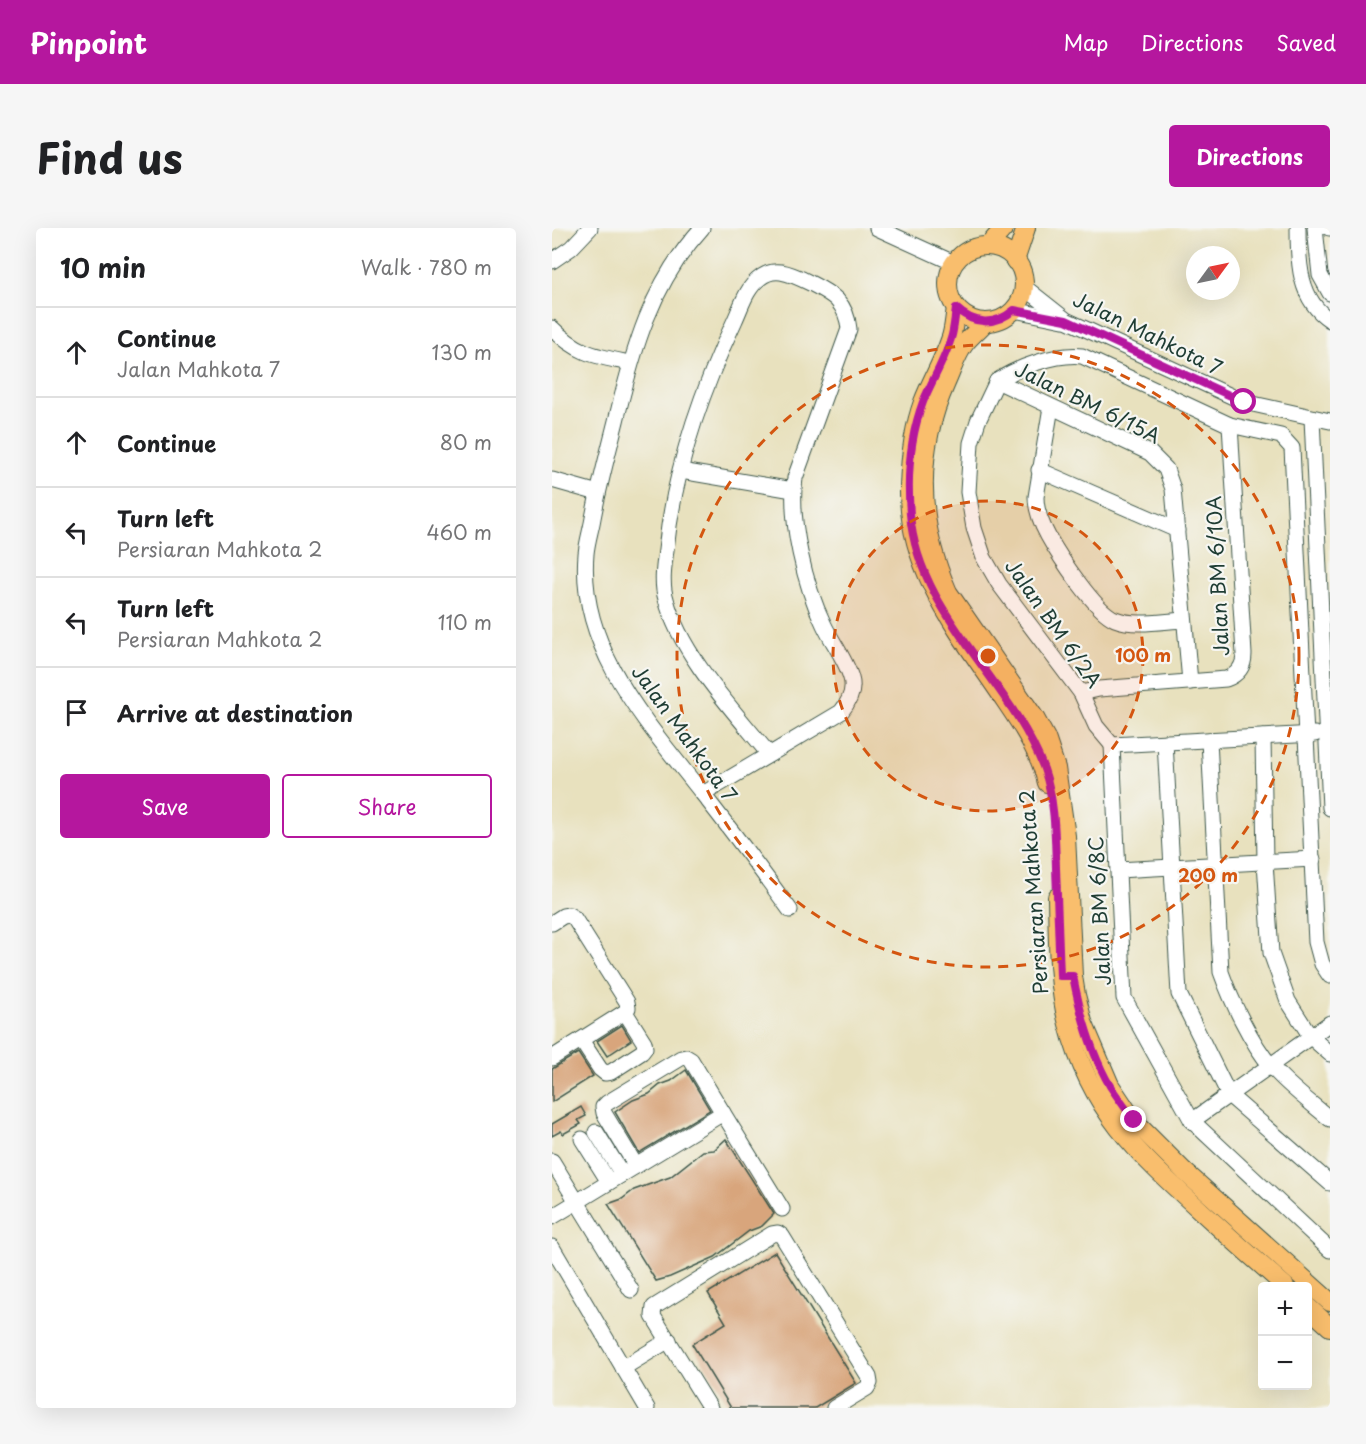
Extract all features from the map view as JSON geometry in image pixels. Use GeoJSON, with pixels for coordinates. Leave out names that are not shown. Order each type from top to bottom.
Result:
{"type":"FeatureCollection","features":[{"type":"Feature","properties":{"kind":"main road"},"geometry":{"type":"LineString","coordinates":[[988,246],[1004,228]]}},
{"type":"Feature","properties":{"kind":"main road"},"geometry":{"type":"LineString","coordinates":[[1015,261],[1026,228]]}},
{"type":"Feature","properties":{"kind":"main road"},"geometry":{"type":"LineString","coordinates":[[988,246],[1008,254],[1020,269],[1023,286],[1021,299],[1014,310],[1006,317],[986,323],[964,316],[950,298],[947,286],[954,263],[969,250],[988,246]]}},
{"type":"Feature","properties":{"kind":"main road","name":"Persiaran Mahkota 2"},"geometry":{"type":"LineString","coordinates":[[956,308],[951,339],[923,404],[916,427],[911,458],[910,516],[915,544],[924,572],[937,599],[1021,724],[1044,770],[1054,823],[1066,976],[1083,1022],[1110,1085],[1134,1120],[1185,1172],[1330,1302]]}},
{"type":"Feature","properties":{"kind":"main road","name":"Persiaran Mahkota 2"},"geometry":{"type":"LineString","coordinates":[[986,323],[962,348],[931,424],[923,487],[925,513],[930,541],[948,591],[1035,718],[1046,738],[1056,768],[1066,836],[1067,1022],[1074,1046],[1089,1083],[1103,1108],[1128,1143],[1279,1282]]}},
{"type":"Feature","properties":{"kind":"main road"},"geometry":{"type":"LineString","coordinates":[[1312,1310],[1330,1327]]}},
{"type":"Feature","properties":{"kind":"street"},"geometry":{"type":"LineString","coordinates":[[552,261],[571,248],[590,228]]}},
{"type":"Feature","properties":{"kind":"street","name":"Jalan Mahkota 7"},"geometry":{"type":"LineString","coordinates":[[702,228],[663,280],[653,299],[630,363],[598,493],[586,554],[587,592],[591,620],[618,679],[661,741],[790,910]]}},
{"type":"Feature","properties":{"kind":"street"},"geometry":{"type":"LineString","coordinates":[[877,228],[954,263]]}},
{"type":"Feature","properties":{"kind":"street"},"geometry":{"type":"LineString","coordinates":[[1298,228],[1298,261],[1302,281],[1310,300],[1320,313],[1330,320]]}},
{"type":"Feature","properties":{"kind":"street"},"geometry":{"type":"LineString","coordinates":[[1316,228],[1320,275],[1330,293]]}},
{"type":"Feature","properties":{"kind":"street"},"geometry":{"type":"LineString","coordinates":[[703,794],[841,711],[850,700],[852,693],[851,678],[823,624],[802,564],[793,490],[795,478],[849,329],[844,310],[829,294],[782,272],[767,274],[754,282],[716,360],[690,432],[668,527],[664,579],[665,599],[696,664],[768,753]]}},
{"type":"Feature","properties":{"kind":"street","name":"Jalan Mahkota 7"},"geometry":{"type":"LineString","coordinates":[[1023,286],[1066,320],[1244,402],[1330,421]]}},
{"type":"Feature","properties":{"kind":"street"},"geometry":{"type":"LineString","coordinates":[[1014,310],[1066,320]]}},
{"type":"Feature","properties":{"kind":"street"},"geometry":{"type":"LineString","coordinates":[[552,328],[570,344],[589,355],[630,363]]}},
{"type":"Feature","properties":{"kind":"street"},"geometry":{"type":"LineString","coordinates":[[997,381],[1013,371],[1040,363],[1065,356],[1082,356],[1230,425],[1281,436],[1292,447],[1316,942],[1322,964],[1330,976]]}},
{"type":"Feature","properties":{"kind":"street","name":"Jalan BM 6/15A"},"geometry":{"type":"LineString","coordinates":[[997,381],[1146,451],[1159,460],[1166,469],[1172,483],[1190,682]]}},
{"type":"Feature","properties":{"kind":"street","name":"Jalan BM 6/2A"},"geometry":{"type":"LineString","coordinates":[[997,381],[978,421],[971,443],[968,492],[974,528],[984,558],[999,584],[1081,693],[1096,726],[1112,745]]}},
{"type":"Feature","properties":{"kind":"street"},"geometry":{"type":"LineString","coordinates":[[1051,407],[1039,470],[1036,501],[1047,535],[1098,608],[1110,617],[1125,622],[1185,620]]}},
{"type":"Feature","properties":{"kind":"street"},"geometry":{"type":"LineString","coordinates":[[1312,418],[1326,638],[1330,808]]}},
{"type":"Feature","properties":{"kind":"street","name":"Jalan BM 6/10A"},"geometry":{"type":"LineString","coordinates":[[1081,693],[1099,689],[1229,678],[1241,668],[1244,658],[1230,425]]}},
{"type":"Feature","properties":{"kind":"street"},"geometry":{"type":"LineString","coordinates":[[1039,470],[1177,530]]}},
{"type":"Feature","properties":{"kind":"street"},"geometry":{"type":"LineString","coordinates":[[681,471],[793,490]]}},
{"type":"Feature","properties":{"kind":"street"},"geometry":{"type":"LineString","coordinates":[[552,480],[598,493]]}},
{"type":"Feature","properties":{"kind":"street"},"geometry":{"type":"LineString","coordinates":[[1112,745],[1328,733]]}},
{"type":"Feature","properties":{"kind":"street"},"geometry":{"type":"LineString","coordinates":[[1263,737],[1265,862],[1271,953],[1288,1002],[1311,1037],[1330,1054]]}},
{"type":"Feature","properties":{"kind":"street"},"geometry":{"type":"LineString","coordinates":[[1209,740],[1221,972],[1246,1028],[1270,1066],[1330,1119]]}},
{"type":"Feature","properties":{"kind":"street"},"geometry":{"type":"LineString","coordinates":[[1165,742],[1179,994],[1229,1095],[1330,1183]]}},
{"type":"Feature","properties":{"kind":"street","name":"Jalan BM 6/8C"},"geometry":{"type":"LineString","coordinates":[[1112,745],[1124,998],[1192,1121],[1330,1250]]}},
{"type":"Feature","properties":{"kind":"street"},"geometry":{"type":"LineString","coordinates":[[1118,870],[1313,859]]}},
{"type":"Feature","properties":{"kind":"street"},"geometry":{"type":"LineString","coordinates":[[552,923],[563,916],[569,915],[574,918],[627,1002],[628,1008],[552,1058]]}},
{"type":"Feature","properties":{"kind":"street"},"geometry":{"type":"LineString","coordinates":[[581,1040],[600,1069],[605,1073],[611,1072],[645,1048],[644,1042],[625,1012]]}},
{"type":"Feature","properties":{"kind":"street"},"geometry":{"type":"LineString","coordinates":[[1192,1121],[1330,1023]]}},
{"type":"Feature","properties":{"kind":"street"},"geometry":{"type":"LineString","coordinates":[[636,1166],[603,1110],[604,1105],[686,1057],[691,1060],[782,1209]]}},
{"type":"Feature","properties":{"kind":"street"},"geometry":{"type":"LineString","coordinates":[[552,1217],[723,1113]]}},
{"type":"Feature","properties":{"kind":"street"},"geometry":{"type":"LineString","coordinates":[[589,1135],[616,1178]]}},
{"type":"Feature","properties":{"kind":"street"},"geometry":{"type":"LineString","coordinates":[[552,1161],[631,1290]]}},
{"type":"Feature","properties":{"kind":"street"},"geometry":{"type":"LineString","coordinates":[[710,1408],[653,1316],[654,1307],[772,1234],[778,1233],[869,1377],[870,1383],[867,1388],[834,1408]]}},
{"type":"Feature","properties":{"kind":"street"},"geometry":{"type":"LineString","coordinates":[[552,1247],[647,1408]]}},
{"type":"Feature","properties":{"kind":"street"},"geometry":{"type":"LineString","coordinates":[[623,1368],[669,1340]]}},
{"type":"Feature","properties":{"kind":"building"},"geometry":{"type":"Polygon","coordinates":[[[622,1025],[631,1040],[607,1056],[597,1041],[622,1025]]]}},
{"type":"Feature","properties":{"kind":"building"},"geometry":{"type":"Polygon","coordinates":[[[578,1053],[593,1076],[552,1102],[552,1069],[578,1053]]]}},
{"type":"Feature","properties":{"kind":"building"},"geometry":{"type":"Polygon","coordinates":[[[686,1070],[710,1110],[639,1153],[615,1112],[633,1100],[649,1094],[660,1085],[671,1081],[686,1070]]]}},
{"type":"Feature","properties":{"kind":"building"},"geometry":{"type":"Polygon","coordinates":[[[581,1107],[586,1116],[578,1120],[581,1124],[563,1134],[561,1131],[552,1136],[552,1124],[581,1107]]]}},
{"type":"Feature","properties":{"kind":"building"},"geometry":{"type":"Polygon","coordinates":[[[726,1139],[774,1214],[762,1226],[749,1231],[715,1257],[656,1281],[608,1204],[622,1199],[634,1190],[670,1177],[703,1151],[714,1150],[726,1139]]]}},
{"type":"Feature","properties":{"kind":"building"},"geometry":{"type":"Polygon","coordinates":[[[775,1252],[856,1383],[815,1408],[731,1408],[692,1344],[726,1323],[708,1293],[775,1252]]]}},
{"type":"Feature","properties":{"kind":"route"},"geometry":{"type":"LineString","coordinates":[[1134,1120],[1110,1085],[1094,1050],[1083,1022],[1073,976],[1060,976],[1054,823],[1044,770],[1021,724],[937,599],[924,572],[915,544],[910,516],[911,458],[916,427],[923,404],[951,339],[956,308],[964,316],[986,323],[1006,317],[1014,310],[1066,320],[1244,402]]}}]}
